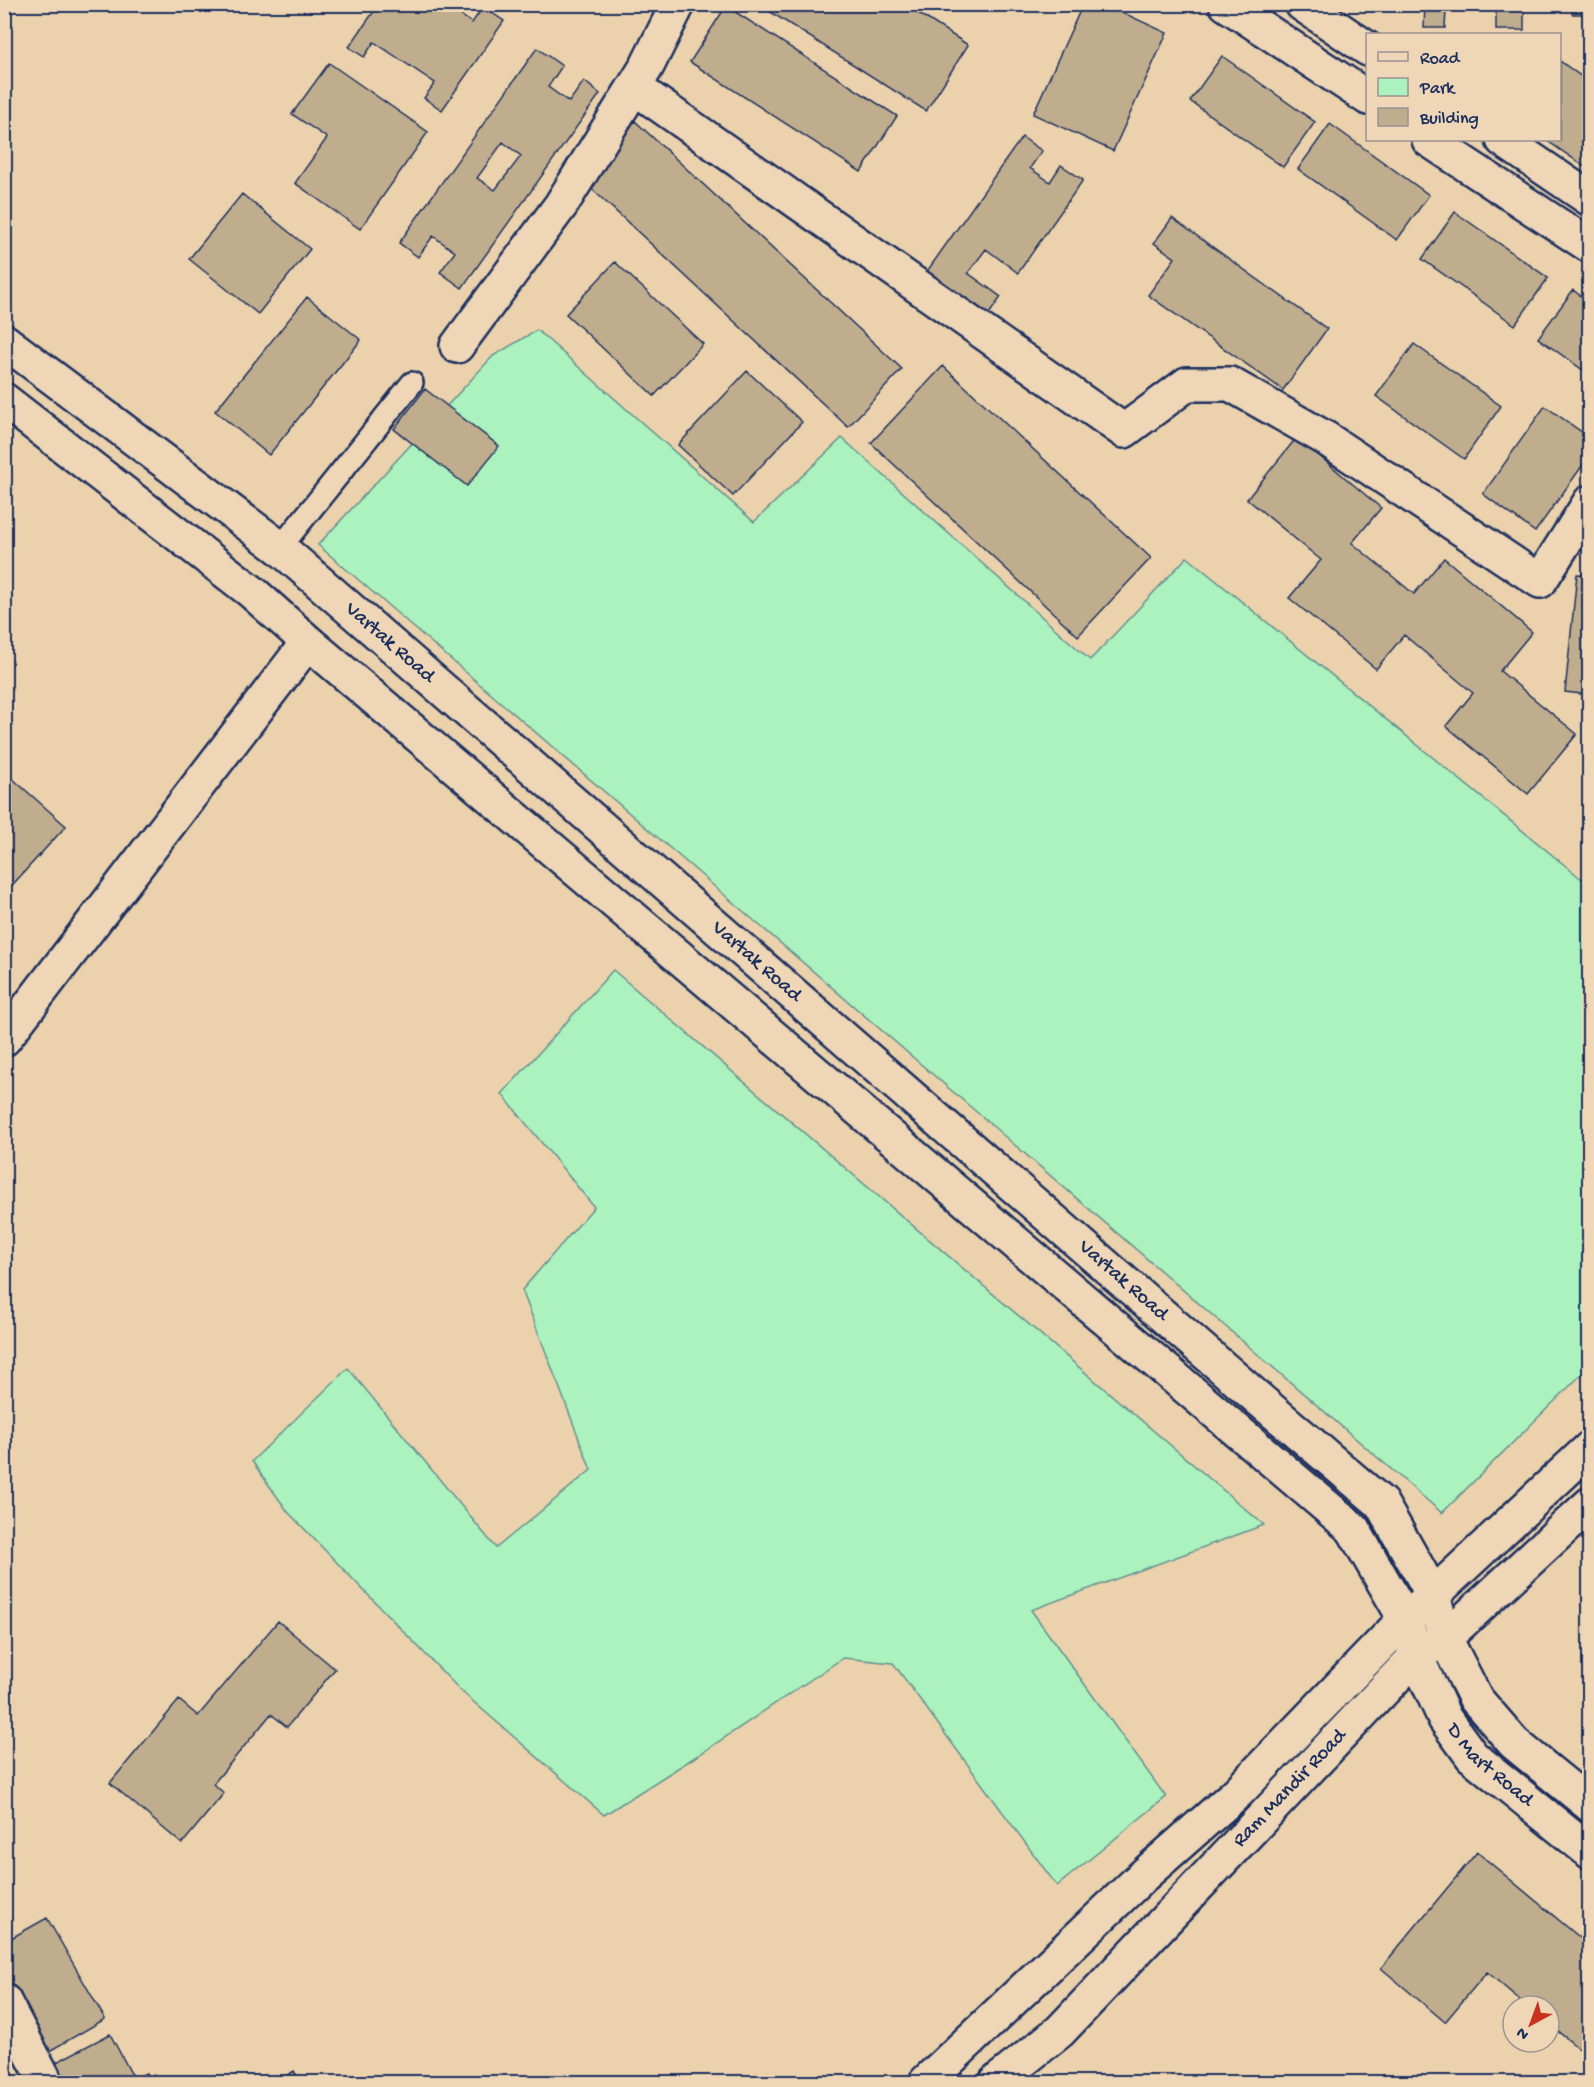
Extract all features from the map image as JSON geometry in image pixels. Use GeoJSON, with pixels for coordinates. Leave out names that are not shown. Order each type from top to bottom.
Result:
{"type":"FeatureCollection","features":[{"type":"Feature","properties":{"kind":"street"},"geometry":{"type":"LineString","coordinates":[[457,346],[561,204],[634,87],[678,4]]}},
{"type":"Feature","properties":{"kind":"street"},"geometry":{"type":"LineString","coordinates":[[1226,4],[1366,97]]}},
{"type":"Feature","properties":{"kind":"street"},"geometry":{"type":"LineString","coordinates":[[1302,4],[1366,48]]}},
{"type":"Feature","properties":{"kind":"street"},"geometry":{"type":"LineString","coordinates":[[634,87],[1124,431],[1187,384],[1230,384],[1325,438],[1540,581],[1590,502]]}},
{"type":"Feature","properties":{"kind":"street"},"geometry":{"type":"LineString","coordinates":[[1431,141],[1590,246]]}},
{"type":"Feature","properties":{"kind":"street"},"geometry":{"type":"LineString","coordinates":[[1504,141],[1590,199]]}},
{"type":"Feature","properties":{"kind":"street","name":"Vartak Road"},"geometry":{"type":"LineString","coordinates":[[4,341],[280,548],[1381,1503],[1433,1595],[1445,1638]]}},
{"type":"Feature","properties":{"kind":"street","name":"Vartak Road"},"geometry":{"type":"LineString","coordinates":[[4,400],[252,592],[1353,1529],[1405,1619],[1416,1656]]}},
{"type":"Feature","properties":{"kind":"street"},"geometry":{"type":"LineString","coordinates":[[4,1039],[308,642]]}},
{"type":"Feature","properties":{"kind":"street"},"geometry":{"type":"LineString","coordinates":[[926,2082],[1144,1875],[1238,1792],[1405,1619],[1590,1448]]}},
{"type":"Feature","properties":{"kind":"street","name":"Ram Mandir Road"},"geometry":{"type":"LineString","coordinates":[[996,2082],[1060,2031],[1416,1656],[1445,1638],[1590,1504]]}},
{"type":"Feature","properties":{"kind":"street","name":"D Mart Road"},"geometry":{"type":"LineString","coordinates":[[1445,1638],[1476,1699],[1515,1743],[1590,1805]]}},
{"type":"Feature","properties":{"kind":"street","name":"D Mart Road"},"geometry":{"type":"LineString","coordinates":[[1416,1656],[1445,1719],[1472,1756],[1590,1852]]}},
{"type":"Feature","properties":{"kind":"street"},"geometry":{"type":"LineString","coordinates":[[4,2001],[46,2082]]}},
{"type":"Feature","properties":{"kind":"lane"},"geometry":{"type":"LineString","coordinates":[[280,548],[412,383]]}},
{"type":"Feature","properties":{"kind":"green space"},"geometry":{"type":"Polygon","coordinates":[[[537,330],[754,522],[842,438],[1090,660],[1187,557],[1589,885],[1589,1367],[1442,1513],[318,545],[493,356],[537,330]]]}},
{"type":"Feature","properties":{"kind":"green space"},"geometry":{"type":"Polygon","coordinates":[[[613,970],[1264,1525],[1031,1610],[1166,1797],[1057,1886],[893,1663],[843,1658],[604,1815],[461,1691],[288,1512],[252,1461],[348,1368],[496,1548],[591,1470],[522,1290],[594,1207],[502,1094],[613,970]]]}},
{"type":"Feature","properties":{"kind":"building"},"geometry":{"type":"Polygon","coordinates":[[[379,4],[445,4],[472,23],[483,7],[504,21],[442,110],[424,98],[435,83],[374,42],[364,57],[349,47],[379,4]]]}},
{"type":"Feature","properties":{"kind":"building"},"geometry":{"type":"Polygon","coordinates":[[[629,4],[658,4],[655,13],[629,4]]]}},
{"type":"Feature","properties":{"kind":"building"},"geometry":{"type":"Polygon","coordinates":[[[758,4],[904,4],[968,45],[926,111],[758,4]]]}},
{"type":"Feature","properties":{"kind":"building"},"geometry":{"type":"Polygon","coordinates":[[[1083,4],[1104,4],[1167,33],[1113,151],[1033,114],[1083,4]]]}},
{"type":"Feature","properties":{"kind":"building"},"geometry":{"type":"Polygon","coordinates":[[[1425,4],[1524,4],[1524,30],[1496,30],[1496,11],[1446,10],[1445,28],[1424,28],[1425,4]]]}},
{"type":"Feature","properties":{"kind":"building"},"geometry":{"type":"Polygon","coordinates":[[[1572,4],[1590,4],[1590,14],[1572,14],[1572,4]]]}},
{"type":"Feature","properties":{"kind":"building"},"geometry":{"type":"Polygon","coordinates":[[[726,6],[897,116],[861,172],[690,62],[726,6]]]}},
{"type":"Feature","properties":{"kind":"building"},"geometry":{"type":"Polygon","coordinates":[[[537,48],[562,66],[548,87],[569,102],[584,81],[600,94],[462,288],[440,272],[455,252],[433,236],[418,257],[399,243],[537,48]],[[503,142],[477,178],[495,190],[521,156],[503,142]]]}},
{"type":"Feature","properties":{"kind":"building"},"geometry":{"type":"Polygon","coordinates":[[[1222,56],[1315,122],[1283,167],[1190,101],[1222,56]]]}},
{"type":"Feature","properties":{"kind":"building"},"geometry":{"type":"Polygon","coordinates":[[[1561,62],[1590,83],[1590,170],[1547,141],[1561,141],[1561,62]]]}},
{"type":"Feature","properties":{"kind":"building"},"geometry":{"type":"Polygon","coordinates":[[[329,63],[428,132],[360,229],[295,183],[327,138],[292,114],[329,63]]]}},
{"type":"Feature","properties":{"kind":"building"},"geometry":{"type":"Polygon","coordinates":[[[635,121],[902,369],[848,427],[581,179],[635,121]]]}},
{"type":"Feature","properties":{"kind":"building"},"geometry":{"type":"Polygon","coordinates":[[[1330,124],[1429,195],[1397,240],[1298,169],[1330,124]]]}},
{"type":"Feature","properties":{"kind":"building"},"geometry":{"type":"Polygon","coordinates":[[[1022,137],[1042,151],[1030,168],[1050,182],[1061,165],[1083,180],[1018,273],[986,249],[968,273],[1001,297],[985,320],[923,277],[1022,137]]]}},
{"type":"Feature","properties":{"kind":"building"},"geometry":{"type":"Polygon","coordinates":[[[242,194],[310,249],[258,314],[189,259],[242,194]]]}},
{"type":"Feature","properties":{"kind":"building"},"geometry":{"type":"Polygon","coordinates":[[[1455,212],[1548,278],[1515,325],[1422,259],[1455,212]]]}},
{"type":"Feature","properties":{"kind":"building"},"geometry":{"type":"Polygon","coordinates":[[[1172,218],[1327,329],[1283,390],[1148,295],[1175,258],[1154,243],[1172,218]]]}},
{"type":"Feature","properties":{"kind":"building"},"geometry":{"type":"Polygon","coordinates":[[[615,262],[703,344],[654,396],[566,314],[615,262]]]}},
{"type":"Feature","properties":{"kind":"building"},"geometry":{"type":"Polygon","coordinates":[[[1573,290],[1590,303],[1590,375],[1538,338],[1573,290]]]}},
{"type":"Feature","properties":{"kind":"building"},"geometry":{"type":"Polygon","coordinates":[[[307,297],[361,340],[269,455],[215,411],[307,297]]]}},
{"type":"Feature","properties":{"kind":"building"},"geometry":{"type":"Polygon","coordinates":[[[1414,344],[1501,406],[1464,459],[1376,396],[1414,344]]]}},
{"type":"Feature","properties":{"kind":"building"},"geometry":{"type":"Polygon","coordinates":[[[943,366],[1151,558],[1078,636],[871,443],[943,366]]]}},
{"type":"Feature","properties":{"kind":"building"},"geometry":{"type":"Polygon","coordinates":[[[747,371],[802,422],[733,496],[678,445],[747,371]]]}},
{"type":"Feature","properties":{"kind":"building"},"geometry":{"type":"Polygon","coordinates":[[[425,389],[499,446],[467,486],[394,429],[425,389]]]}},
{"type":"Feature","properties":{"kind":"building"},"geometry":{"type":"Polygon","coordinates":[[[1545,406],[1590,438],[1590,455],[1535,532],[1483,494],[1545,406]]]}},
{"type":"Feature","properties":{"kind":"building"},"geometry":{"type":"Polygon","coordinates":[[[1297,437],[1381,508],[1352,543],[1414,594],[1444,558],[1532,632],[1500,671],[1577,734],[1528,794],[1446,726],[1473,693],[1404,635],[1376,669],[1289,598],[1321,560],[1247,499],[1297,437]]]}},
{"type":"Feature","properties":{"kind":"building"},"geometry":{"type":"Polygon","coordinates":[[[1577,574],[1590,575],[1590,695],[1565,692],[1577,574]]]}},
{"type":"Feature","properties":{"kind":"building"},"geometry":{"type":"Polygon","coordinates":[[[4,771],[66,826],[4,894],[4,771]]]}},
{"type":"Feature","properties":{"kind":"building"},"geometry":{"type":"Polygon","coordinates":[[[278,1621],[335,1669],[287,1727],[271,1714],[213,1784],[224,1793],[182,1844],[110,1783],[179,1700],[198,1716],[278,1621]]]}},
{"type":"Feature","properties":{"kind":"building"},"geometry":{"type":"Polygon","coordinates":[[[1477,1852],[1590,1946],[1590,2058],[1561,2034],[1561,1994],[1513,1994],[1487,1972],[1445,2022],[1381,1968],[1477,1852]]]}},
{"type":"Feature","properties":{"kind":"building"},"geometry":{"type":"Polygon","coordinates":[[[47,1918],[105,2019],[46,2053],[4,1981],[4,1942],[47,1918]]]}},
{"type":"Feature","properties":{"kind":"building"},"geometry":{"type":"Polygon","coordinates":[[[110,2034],[134,2079],[146,2073],[151,2082],[61,2082],[51,2065],[110,2034]]]}},
{"type":"Feature","properties":{"kind":"building"},"geometry":{"type":"Polygon","coordinates":[[[294,2071],[301,2082],[276,2082],[294,2071]]]}}]}
